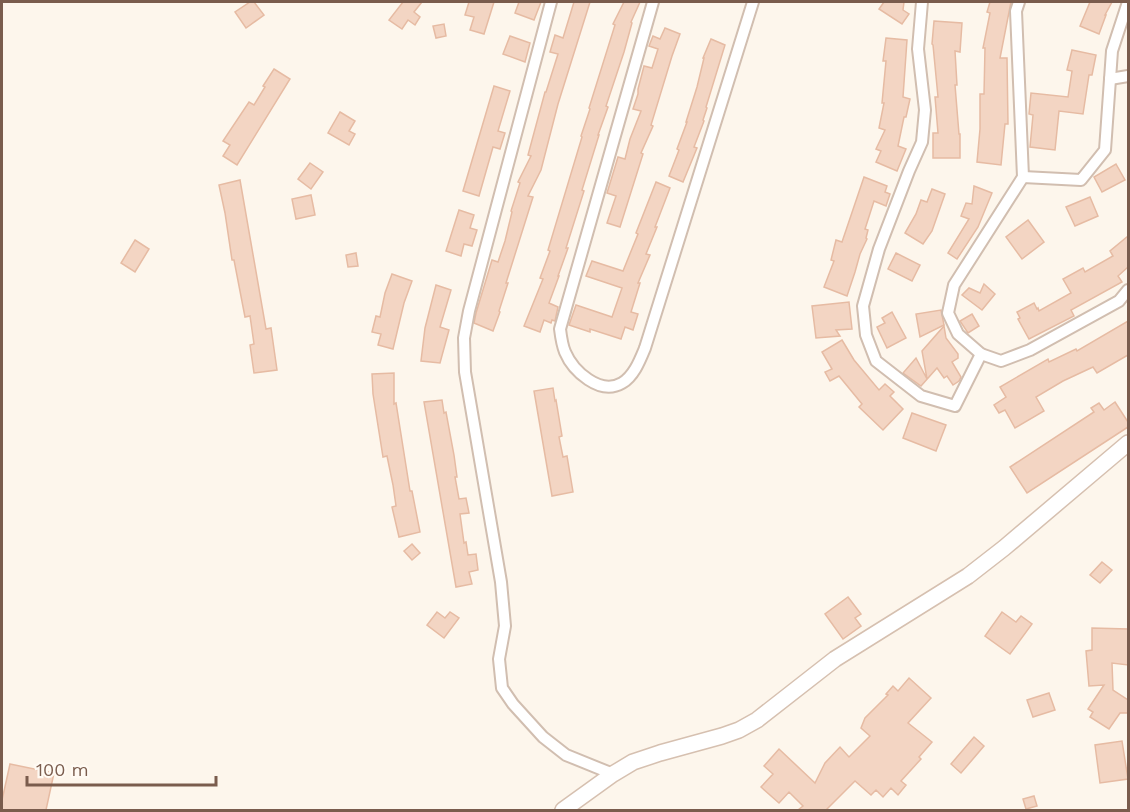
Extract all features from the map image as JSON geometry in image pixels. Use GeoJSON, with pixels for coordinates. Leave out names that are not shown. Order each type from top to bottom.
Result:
{"type":"FeatureCollection","features":[{"type":"Feature","properties":{"kind":"main road"},"geometry":{"type":"LineString","coordinates":[[563,810],[612,774],[633,762],[722,736],[758,720],[835,659],[968,576],[1128,443]]}},
{"type":"Feature","properties":{"kind":"street"},"geometry":{"type":"LineString","coordinates":[[551,2],[470,311],[464,338],[465,372],[501,582],[505,626],[499,659],[502,688],[513,704],[543,737],[566,755],[612,774]]}},
{"type":"Feature","properties":{"kind":"street"},"geometry":{"type":"LineString","coordinates":[[653,2],[560,329],[563,350],[570,364],[582,375],[596,383],[610,387],[622,383],[630,375],[639,363],[645,348],[753,2]]}},
{"type":"Feature","properties":{"kind":"street"},"geometry":{"type":"LineString","coordinates":[[922,2],[918,50],[925,110],[922,142],[879,249],[863,306],[866,335],[876,361],[921,396],[955,406],[981,354]]}},
{"type":"Feature","properties":{"kind":"street"},"geometry":{"type":"LineString","coordinates":[[1019,2],[1016,11],[1023,177],[954,285],[948,313],[958,334],[981,354],[1001,361],[1030,350],[1119,301],[1128,290]]}},
{"type":"Feature","properties":{"kind":"street"},"geometry":{"type":"LineString","coordinates":[[1023,177],[1081,180],[1105,150],[1112,51],[1128,2]]}},
{"type":"Feature","properties":{"kind":"street"},"geometry":{"type":"LineString","coordinates":[[1110,79],[1128,76]]}},
{"type":"Feature","properties":{"kind":"building"},"geometry":{"type":"Polygon","coordinates":[[[250,2],[254,2],[264,15],[246,28],[235,12],[250,2]]]}},
{"type":"Feature","properties":{"kind":"building"},"geometry":{"type":"Polygon","coordinates":[[[403,2],[422,2],[414,12],[420,17],[415,25],[408,20],[402,29],[389,20],[403,2]]]}},
{"type":"Feature","properties":{"kind":"building"},"geometry":{"type":"Polygon","coordinates":[[[469,2],[494,2],[484,34],[470,30],[474,17],[465,15],[469,2]]]}},
{"type":"Feature","properties":{"kind":"building"},"geometry":{"type":"Polygon","coordinates":[[[519,2],[541,2],[534,20],[515,13],[519,2]]]}},
{"type":"Feature","properties":{"kind":"building"},"geometry":{"type":"Polygon","coordinates":[[[574,2],[590,2],[558,104],[541,170],[528,196],[533,197],[493,331],[474,323],[476,313],[492,260],[498,262],[520,183],[518,182],[531,156],[528,155],[558,54],[550,52],[555,35],[563,38],[574,2]]]}},
{"type":"Feature","properties":{"kind":"building"},"geometry":{"type":"Polygon","coordinates":[[[624,2],[640,2],[631,22],[582,190],[584,191],[566,248],[568,248],[549,303],[558,307],[555,321],[552,320],[551,323],[544,320],[540,332],[524,326],[543,279],[540,278],[550,251],[548,250],[615,25],[613,24],[624,2]]]}},
{"type":"Feature","properties":{"kind":"building"},"geometry":{"type":"Polygon","coordinates":[[[884,2],[904,2],[903,10],[909,14],[902,24],[879,9],[884,2]]]}},
{"type":"Feature","properties":{"kind":"building"},"geometry":{"type":"Polygon","coordinates":[[[990,2],[1011,2],[1000,58],[1007,58],[1008,124],[1005,124],[1001,165],[977,162],[980,94],[984,94],[985,48],[983,48],[990,2]]]}},
{"type":"Feature","properties":{"kind":"building"},"geometry":{"type":"Polygon","coordinates":[[[1090,2],[1112,2],[1099,34],[1080,26],[1090,2]]]}},
{"type":"Feature","properties":{"kind":"building"},"geometry":{"type":"Polygon","coordinates":[[[934,21],[962,23],[960,52],[955,51],[960,158],[933,158],[933,133],[938,133],[935,97],[938,97],[932,44],[934,21]]]}},
{"type":"Feature","properties":{"kind":"building"},"geometry":{"type":"Polygon","coordinates":[[[444,24],[446,36],[436,38],[433,26],[444,24]]]}},
{"type":"Feature","properties":{"kind":"building"},"geometry":{"type":"Polygon","coordinates":[[[665,28],[680,34],[651,125],[653,126],[641,153],[643,154],[620,227],[607,223],[616,196],[607,193],[618,157],[625,159],[641,111],[633,109],[644,66],[652,68],[658,49],[649,46],[653,36],[660,39],[665,28]]]}},
{"type":"Feature","properties":{"kind":"building"},"geometry":{"type":"Polygon","coordinates":[[[510,36],[530,43],[525,62],[503,54],[510,36]]]}},
{"type":"Feature","properties":{"kind":"building"},"geometry":{"type":"Polygon","coordinates":[[[886,38],[907,40],[903,97],[910,99],[898,146],[906,149],[897,171],[876,162],[881,151],[876,149],[885,130],[879,128],[884,103],[882,103],[886,61],[883,61],[886,38]]]}},
{"type":"Feature","properties":{"kind":"building"},"geometry":{"type":"Polygon","coordinates":[[[711,39],[725,45],[706,107],[704,121],[694,147],[697,148],[683,182],[669,176],[679,150],[677,149],[697,87],[703,58],[711,39]]]}},
{"type":"Feature","properties":{"kind":"building"},"geometry":{"type":"Polygon","coordinates":[[[1072,50],[1096,55],[1092,75],[1089,75],[1083,114],[1059,111],[1055,150],[1030,147],[1033,115],[1029,114],[1031,93],[1068,97],[1072,71],[1067,70],[1072,50]]]}},
{"type":"Feature","properties":{"kind":"building"},"geometry":{"type":"Polygon","coordinates":[[[274,69],[290,79],[237,165],[223,156],[230,145],[223,141],[249,102],[254,105],[274,69]]]}},
{"type":"Feature","properties":{"kind":"building"},"geometry":{"type":"Polygon","coordinates":[[[494,86],[510,91],[498,131],[505,133],[500,149],[493,147],[479,196],[463,191],[494,86]]]}},
{"type":"Feature","properties":{"kind":"building"},"geometry":{"type":"Polygon","coordinates":[[[340,112],[355,121],[349,131],[355,134],[349,145],[328,133],[340,112]]]}},
{"type":"Feature","properties":{"kind":"building"},"geometry":{"type":"Polygon","coordinates":[[[310,163],[323,172],[311,189],[298,179],[310,163]]]}},
{"type":"Feature","properties":{"kind":"building"},"geometry":{"type":"Polygon","coordinates":[[[1116,164],[1125,180],[1102,192],[1094,177],[1116,164]]]}},
{"type":"Feature","properties":{"kind":"building"},"geometry":{"type":"Polygon","coordinates":[[[864,177],[887,186],[885,192],[890,194],[886,206],[874,201],[865,229],[868,230],[867,239],[847,296],[824,287],[834,261],[831,260],[836,240],[842,242],[864,177]]]}},
{"type":"Feature","properties":{"kind":"building"},"geometry":{"type":"Polygon","coordinates":[[[240,180],[266,329],[271,328],[277,370],[254,373],[250,345],[254,344],[250,316],[245,317],[219,185],[240,180]]]}},
{"type":"Feature","properties":{"kind":"building"},"geometry":{"type":"Polygon","coordinates":[[[656,182],[670,188],[646,254],[650,255],[638,283],[640,283],[631,312],[638,314],[633,330],[625,327],[621,339],[569,325],[576,305],[612,317],[622,288],[586,276],[592,261],[623,271],[656,182]]]}},
{"type":"Feature","properties":{"kind":"building"},"geometry":{"type":"Polygon","coordinates":[[[974,186],[992,193],[978,227],[957,259],[948,253],[969,219],[961,216],[966,203],[972,204],[974,186]]]}},
{"type":"Feature","properties":{"kind":"building"},"geometry":{"type":"Polygon","coordinates":[[[932,189],[945,194],[932,231],[923,244],[905,233],[921,200],[927,202],[932,189]]]}},
{"type":"Feature","properties":{"kind":"building"},"geometry":{"type":"Polygon","coordinates":[[[311,195],[315,215],[296,219],[292,199],[311,195]]]}},
{"type":"Feature","properties":{"kind":"building"},"geometry":{"type":"Polygon","coordinates":[[[1090,197],[1098,216],[1075,226],[1066,207],[1090,197]]]}},
{"type":"Feature","properties":{"kind":"building"},"geometry":{"type":"Polygon","coordinates":[[[459,210],[474,215],[470,228],[477,230],[472,246],[464,244],[461,256],[446,251],[459,210]]]}},
{"type":"Feature","properties":{"kind":"building"},"geometry":{"type":"Polygon","coordinates":[[[1028,220],[1044,242],[1022,259],[1006,237],[1028,220]]]}},
{"type":"Feature","properties":{"kind":"building"},"geometry":{"type":"Polygon","coordinates":[[[1128,236],[1128,267],[1118,276],[1122,282],[1071,310],[1074,316],[1029,339],[1018,319],[1020,318],[1017,312],[1034,303],[1039,311],[1071,293],[1063,279],[1083,268],[1085,272],[1113,256],[1110,251],[1128,236]]]}},
{"type":"Feature","properties":{"kind":"building"},"geometry":{"type":"Polygon","coordinates":[[[135,240],[149,249],[135,272],[121,263],[135,240]]]}},
{"type":"Feature","properties":{"kind":"building"},"geometry":{"type":"Polygon","coordinates":[[[356,253],[358,266],[348,267],[346,255],[356,253]]]}},
{"type":"Feature","properties":{"kind":"building"},"geometry":{"type":"Polygon","coordinates":[[[896,253],[920,265],[912,281],[888,269],[896,253]]]}},
{"type":"Feature","properties":{"kind":"building"},"geometry":{"type":"Polygon","coordinates":[[[392,274],[412,281],[393,349],[378,345],[381,334],[372,332],[376,316],[380,317],[392,274]]]}},
{"type":"Feature","properties":{"kind":"building"},"geometry":{"type":"Polygon","coordinates":[[[984,284],[995,294],[982,310],[962,295],[969,288],[980,293],[984,284]]]}},
{"type":"Feature","properties":{"kind":"building"},"geometry":{"type":"Polygon","coordinates":[[[436,285],[451,290],[440,327],[449,330],[440,363],[421,361],[425,328],[436,285]]]}},
{"type":"Feature","properties":{"kind":"building"},"geometry":{"type":"Polygon","coordinates":[[[849,302],[852,329],[836,330],[840,336],[816,338],[812,306],[849,302]]]}},
{"type":"Feature","properties":{"kind":"building"},"geometry":{"type":"Polygon","coordinates":[[[941,310],[944,325],[920,337],[916,314],[941,310]]]}},
{"type":"Feature","properties":{"kind":"building"},"geometry":{"type":"Polygon","coordinates":[[[892,312],[906,338],[887,348],[877,327],[885,323],[882,318],[892,312]]]}},
{"type":"Feature","properties":{"kind":"building"},"geometry":{"type":"Polygon","coordinates":[[[972,314],[979,326],[968,333],[960,321],[972,314]]]}},
{"type":"Feature","properties":{"kind":"building"},"geometry":{"type":"Polygon","coordinates":[[[1128,321],[1128,355],[1097,373],[1093,367],[1036,397],[1044,411],[1015,428],[1005,410],[999,413],[994,405],[1006,397],[1000,387],[1048,359],[1049,362],[1076,349],[1077,351],[1128,321]]]}},
{"type":"Feature","properties":{"kind":"building"},"geometry":{"type":"Polygon","coordinates":[[[944,326],[946,338],[958,354],[958,358],[952,362],[961,377],[953,385],[937,368],[921,386],[903,373],[916,358],[927,379],[922,351],[944,326]]]}},
{"type":"Feature","properties":{"kind":"building"},"geometry":{"type":"Polygon","coordinates":[[[842,340],[854,360],[879,390],[885,384],[894,392],[890,396],[903,409],[883,430],[859,407],[862,404],[839,376],[830,381],[825,372],[832,369],[822,352],[842,340]]]}},
{"type":"Feature","properties":{"kind":"building"},"geometry":{"type":"Polygon","coordinates":[[[394,373],[394,404],[396,403],[410,491],[412,491],[420,532],[399,537],[392,507],[396,506],[393,485],[387,456],[383,457],[372,374],[394,373]]]}},
{"type":"Feature","properties":{"kind":"building"},"geometry":{"type":"Polygon","coordinates":[[[553,388],[562,436],[559,437],[563,457],[567,456],[573,492],[552,496],[534,391],[553,388]]]}},
{"type":"Feature","properties":{"kind":"building"},"geometry":{"type":"Polygon","coordinates":[[[442,400],[454,455],[459,499],[466,498],[469,513],[460,514],[464,543],[466,542],[468,555],[476,554],[478,570],[469,572],[472,584],[456,587],[424,402],[442,400]]]}},
{"type":"Feature","properties":{"kind":"building"},"geometry":{"type":"Polygon","coordinates":[[[1115,402],[1128,422],[1128,427],[1027,493],[1010,467],[1094,412],[1091,408],[1099,403],[1104,410],[1115,402]]]}},
{"type":"Feature","properties":{"kind":"building"},"geometry":{"type":"Polygon","coordinates":[[[912,413],[946,425],[936,451],[903,438],[912,413]]]}},
{"type":"Feature","properties":{"kind":"building"},"geometry":{"type":"Polygon","coordinates":[[[412,544],[420,553],[412,560],[404,551],[412,544]]]}},
{"type":"Feature","properties":{"kind":"building"},"geometry":{"type":"Polygon","coordinates":[[[1102,562],[1112,570],[1100,583],[1090,575],[1102,562]]]}},
{"type":"Feature","properties":{"kind":"building"},"geometry":{"type":"Polygon","coordinates":[[[848,597],[861,614],[855,618],[861,626],[843,639],[825,614],[848,597]]]}},
{"type":"Feature","properties":{"kind":"building"},"geometry":{"type":"Polygon","coordinates":[[[437,612],[445,618],[450,612],[459,618],[444,638],[427,625],[437,612]]]}},
{"type":"Feature","properties":{"kind":"building"},"geometry":{"type":"Polygon","coordinates":[[[1002,612],[1016,622],[1021,616],[1032,624],[1010,654],[985,636],[1002,612]]]}},
{"type":"Feature","properties":{"kind":"building"},"geometry":{"type":"Polygon","coordinates":[[[1092,628],[1128,629],[1128,665],[1112,663],[1113,690],[1128,700],[1128,713],[1120,713],[1109,729],[1090,717],[1093,712],[1088,709],[1104,685],[1089,686],[1086,651],[1092,650],[1092,628]]]}},
{"type":"Feature","properties":{"kind":"building"},"geometry":{"type":"Polygon","coordinates":[[[909,678],[931,698],[908,723],[932,742],[919,757],[921,759],[901,781],[906,785],[898,795],[891,788],[883,797],[876,790],[871,795],[855,781],[826,810],[798,810],[803,806],[789,792],[779,803],[761,787],[773,774],[764,766],[779,749],[815,783],[825,763],[840,747],[849,757],[870,736],[861,728],[865,718],[888,695],[886,694],[893,686],[898,691],[909,678]]]}},
{"type":"Feature","properties":{"kind":"building"},"geometry":{"type":"Polygon","coordinates":[[[1049,693],[1055,710],[1033,717],[1027,700],[1049,693]]]}},
{"type":"Feature","properties":{"kind":"building"},"geometry":{"type":"Polygon","coordinates":[[[974,737],[984,746],[961,773],[951,764],[974,737]]]}},
{"type":"Feature","properties":{"kind":"building"},"geometry":{"type":"Polygon","coordinates":[[[1122,741],[1128,779],[1100,783],[1095,745],[1122,741]]]}},
{"type":"Feature","properties":{"kind":"building"},"geometry":{"type":"Polygon","coordinates":[[[10,764],[54,773],[46,810],[2,810],[10,764]]]}},
{"type":"Feature","properties":{"kind":"building"},"geometry":{"type":"Polygon","coordinates":[[[1034,796],[1037,806],[1026,809],[1023,799],[1034,796]]]}}]}
